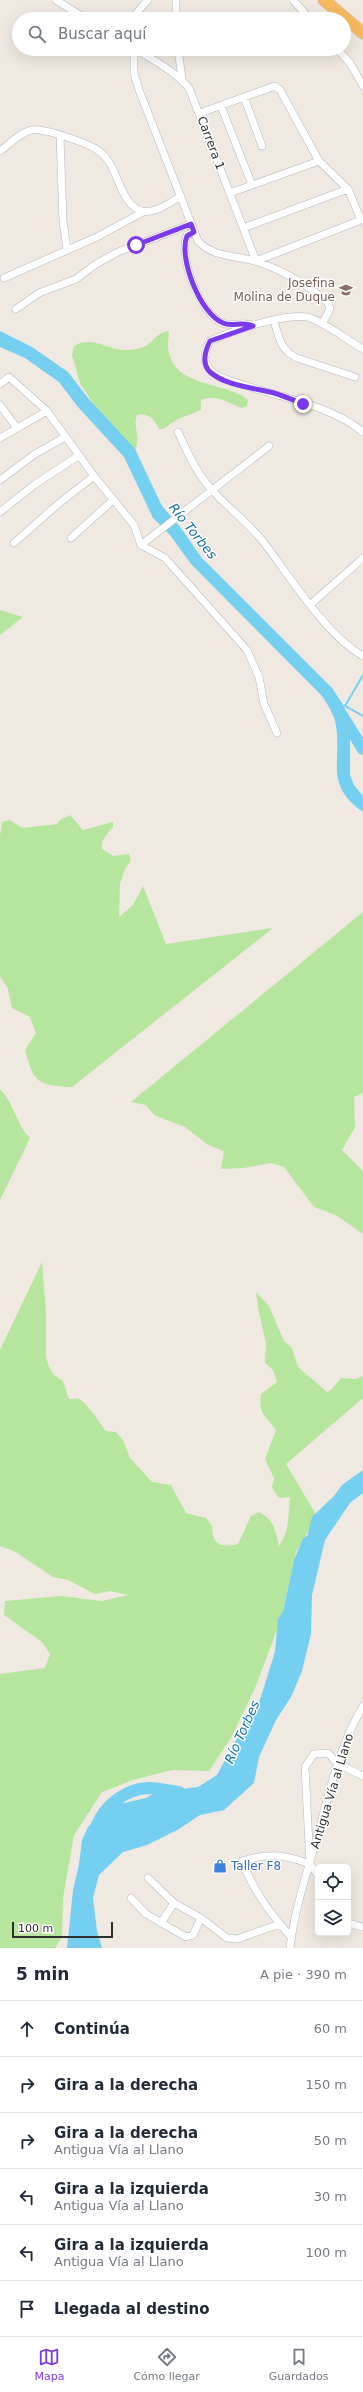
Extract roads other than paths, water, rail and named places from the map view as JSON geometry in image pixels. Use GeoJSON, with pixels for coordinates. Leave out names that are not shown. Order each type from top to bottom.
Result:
{"type":"FeatureCollection","features":[{"type":"Feature","properties":{"kind":"highway"},"geometry":{"type":"LineString","coordinates":[[314,0],[329,12]]}},
{"type":"Feature","properties":{"kind":"highway"},"geometry":{"type":"LineString","coordinates":[[324,0],[338,12]]}},
{"type":"Feature","properties":{"kind":"highway"},"geometry":{"type":"LineString","coordinates":[[351,23],[363,33]]}},
{"type":"Feature","properties":{"kind":"highway"},"geometry":{"type":"LineString","coordinates":[[351,31],[363,41]]}},
{"type":"Feature","properties":{"kind":"street"},"geometry":{"type":"LineString","coordinates":[[56,0],[75,12]]}},
{"type":"Feature","properties":{"kind":"street"},"geometry":{"type":"LineString","coordinates":[[137,12],[148,0]]}},
{"type":"Feature","properties":{"kind":"street"},"geometry":{"type":"LineString","coordinates":[[176,0],[176,12]]}},
{"type":"Feature","properties":{"kind":"street"},"geometry":{"type":"LineString","coordinates":[[293,0],[304,12]]}},
{"type":"Feature","properties":{"kind":"street"},"geometry":{"type":"LineString","coordinates":[[134,56],[134,73],[139,90],[198,241],[208,250],[256,261],[293,278],[328,303],[330,309],[322,324]]}},
{"type":"Feature","properties":{"kind":"street","name":"Carrera 1"},"geometry":{"type":"LineString","coordinates":[[145,56],[182,79],[189,88],[200,113],[256,261]]}},
{"type":"Feature","properties":{"kind":"street"},"geometry":{"type":"LineString","coordinates":[[179,56],[182,79]]}},
{"type":"Feature","properties":{"kind":"street"},"geometry":{"type":"LineString","coordinates":[[344,56],[350,63],[363,86]]}},
{"type":"Feature","properties":{"kind":"street"},"geometry":{"type":"LineString","coordinates":[[200,113],[275,86],[280,90],[319,161],[348,189],[360,220],[256,261]]}},
{"type":"Feature","properties":{"kind":"street"},"geometry":{"type":"LineString","coordinates":[[244,97],[262,146]]}},
{"type":"Feature","properties":{"kind":"street"},"geometry":{"type":"LineString","coordinates":[[220,106],[252,185]]}},
{"type":"Feature","properties":{"kind":"street"},"geometry":{"type":"LineString","coordinates":[[0,151],[24,133],[32,130],[60,136],[95,148],[103,154],[110,163],[129,201],[143,212]]}},
{"type":"Feature","properties":{"kind":"street"},"geometry":{"type":"LineString","coordinates":[[60,136],[62,221],[67,250]]}},
{"type":"Feature","properties":{"kind":"street"},"geometry":{"type":"LineString","coordinates":[[230,193],[319,161]]}},
{"type":"Feature","properties":{"kind":"street"},"geometry":{"type":"LineString","coordinates":[[244,228],[348,189]]}},
{"type":"Feature","properties":{"kind":"street"},"geometry":{"type":"LineString","coordinates":[[4,278],[110,231],[143,212],[154,211],[181,196]]}},
{"type":"Feature","properties":{"kind":"street"},"geometry":{"type":"LineString","coordinates":[[16,309],[39,293],[76,279],[96,264],[118,252],[191,224]]}},
{"type":"Feature","properties":{"kind":"street"},"geometry":{"type":"LineString","coordinates":[[194,232],[187,236],[184,246],[192,280],[200,299],[215,318],[223,323],[247,323],[253,326]]}},
{"type":"Feature","properties":{"kind":"street"},"geometry":{"type":"LineString","coordinates":[[363,349],[308,317],[291,317],[253,326],[210,341],[204,351],[204,359],[210,372],[230,381],[275,394],[326,412],[353,423],[363,432]]}},
{"type":"Feature","properties":{"kind":"street"},"geometry":{"type":"LineString","coordinates":[[274,321],[280,345],[288,353],[297,358],[355,377]]}},
{"type":"Feature","properties":{"kind":"street"},"geometry":{"type":"LineString","coordinates":[[0,384],[9,377],[47,411],[78,456],[134,525],[141,545],[164,558],[247,650],[259,677],[264,704],[277,733]]}},
{"type":"Feature","properties":{"kind":"street"},"geometry":{"type":"LineString","coordinates":[[0,405],[17,428]]}},
{"type":"Feature","properties":{"kind":"street"},"geometry":{"type":"LineString","coordinates":[[0,438],[47,411]]}},
{"type":"Feature","properties":{"kind":"street"},"geometry":{"type":"LineString","coordinates":[[178,432],[191,461],[212,491],[254,530],[311,604],[346,643],[362,655]]}},
{"type":"Feature","properties":{"kind":"street"},"geometry":{"type":"LineString","coordinates":[[0,480],[35,454],[65,437]]}},
{"type":"Feature","properties":{"kind":"street"},"geometry":{"type":"LineString","coordinates":[[141,545],[269,446]]}},
{"type":"Feature","properties":{"kind":"street"},"geometry":{"type":"LineString","coordinates":[[0,512],[34,485],[78,456]]}},
{"type":"Feature","properties":{"kind":"street"},"geometry":{"type":"LineString","coordinates":[[14,543],[57,505],[94,476]]}},
{"type":"Feature","properties":{"kind":"street"},"geometry":{"type":"LineString","coordinates":[[71,538],[113,500]]}},
{"type":"Feature","properties":{"kind":"street"},"geometry":{"type":"LineString","coordinates":[[311,604],[363,558]]}},
{"type":"Feature","properties":{"kind":"street","name":"Antigua Vía al Llano"},"geometry":{"type":"LineString","coordinates":[[290,1948],[291,1937],[337,1763],[344,1741],[363,1706]]}},
{"type":"Feature","properties":{"kind":"street"},"geometry":{"type":"LineString","coordinates":[[310,1864],[305,1767],[314,1754],[328,1753],[337,1763],[363,1776]]}},
{"type":"Feature","properties":{"kind":"street"},"geometry":{"type":"LineString","coordinates":[[291,1937],[250,1882],[242,1861],[260,1856],[287,1855],[310,1864],[315,1871]]}},
{"type":"Feature","properties":{"kind":"street"},"geometry":{"type":"LineString","coordinates":[[148,1878],[174,1903],[201,1918],[231,1940],[280,1924]]}},
{"type":"Feature","properties":{"kind":"street"},"geometry":{"type":"LineString","coordinates":[[131,1898],[141,1909],[161,1923],[190,1938],[201,1918]]}},
{"type":"Feature","properties":{"kind":"street"},"geometry":{"type":"LineString","coordinates":[[161,1923],[174,1903]]}},
{"type":"Feature","properties":{"kind":"street"},"geometry":{"type":"LineString","coordinates":[[351,1924],[363,1927]]}},
{"type":"Feature","properties":{"kind":"water"},"geometry":{"type":"Polygon","coordinates":[[[0,331],[32,347],[68,372],[88,398],[135,449],[162,506],[181,528],[201,557],[332,688],[344,706],[350,725],[350,775],[354,785],[363,796],[363,812],[351,802],[343,792],[339,783],[337,773],[337,739],[335,722],[331,711],[322,696],[191,564],[170,535],[153,518],[124,457],[78,407],[59,382],[25,358],[0,347],[0,331]]]}},
{"type":"Feature","properties":{"kind":"water"},"geometry":{"type":"Polygon","coordinates":[[[363,1470],[363,1493],[350,1503],[325,1540],[312,1595],[311,1634],[302,1671],[291,1697],[276,1720],[259,1757],[254,1783],[224,1810],[200,1815],[179,1829],[147,1845],[123,1852],[99,1875],[93,1898],[97,1931],[102,1948],[67,1948],[73,1890],[79,1864],[82,1840],[88,1827],[99,1815],[115,1805],[146,1798],[156,1792],[198,1787],[217,1775],[237,1738],[244,1718],[258,1706],[275,1652],[278,1619],[292,1598],[294,1576],[304,1550],[312,1517],[334,1496],[342,1485],[363,1470]]]}},
{"type":"Feature","properties":{"kind":"waterway"},"geometry":{"type":"LineString","coordinates":[[345,706],[363,675]]}},
{"type":"Feature","properties":{"kind":"waterway"},"geometry":{"type":"LineString","coordinates":[[345,706],[363,716]]}},
{"type":"Feature","properties":{"kind":"waterway","name":"Río Torbes"},"geometry":{"type":"LineString","coordinates":[[341,714],[363,749]]}},
{"type":"Feature","properties":{"kind":"waterway","name":"Río Torbes"},"geometry":{"type":"LineString","coordinates":[[289,1612],[300,1561],[308,1542]]}},
{"type":"Feature","properties":{"kind":"waterway","name":"Río Torbes"},"geometry":{"type":"LineString","coordinates":[[97,1825],[105,1811],[117,1799],[132,1791],[156,1788],[179,1792]]}},
{"type":"Feature","properties":{"kind":"place","name":"Josefina Molina de Duque"},"geometry":{"type":"Point","coordinates":[346,290]}},
{"type":"Feature","properties":{"kind":"place","name":"Taller F8"},"geometry":{"type":"Point","coordinates":[220,1866]}}]}
